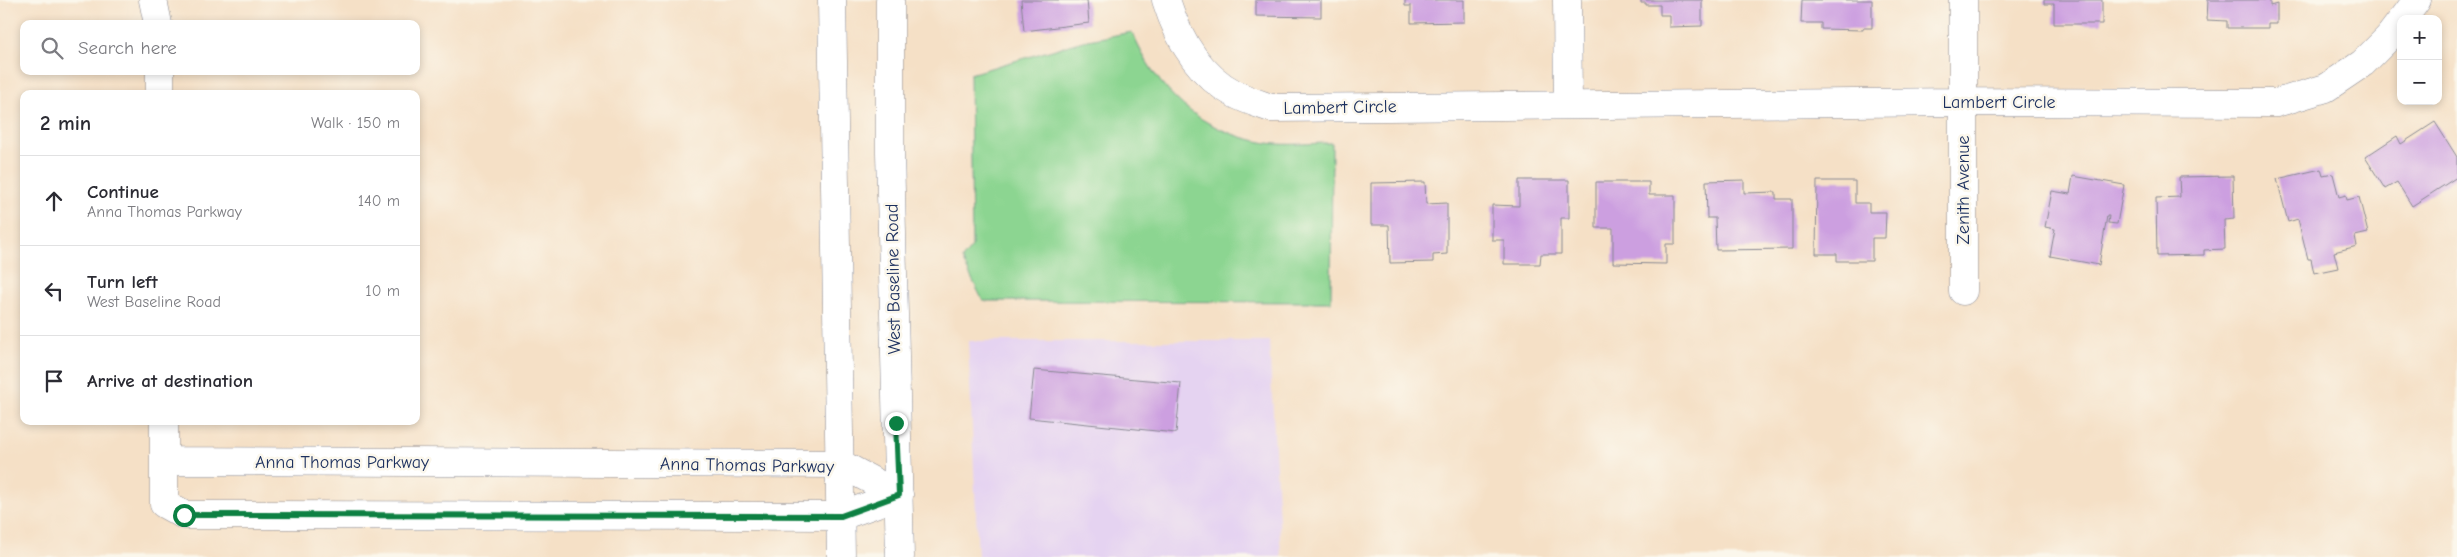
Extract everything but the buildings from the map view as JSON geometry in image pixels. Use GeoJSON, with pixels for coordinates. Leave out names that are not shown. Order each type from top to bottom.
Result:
{"type":"FeatureCollection","features":[{"type":"Feature","properties":{"kind":"street"},"geometry":{"type":"LineString","coordinates":[[153,0],[157,20]]}},
{"type":"Feature","properties":{"kind":"street"},"geometry":{"type":"LineString","coordinates":[[832,0],[841,557]]}},
{"type":"Feature","properties":{"kind":"street","name":"West Baseline Road"},"geometry":{"type":"LineString","coordinates":[[890,0],[890,152],[900,557]]}},
{"type":"Feature","properties":{"kind":"street","name":"Lambert Circle"},"geometry":{"type":"LineString","coordinates":[[1166,0],[1173,24],[1194,60],[1214,81],[1236,95],[1272,108],[1963,102],[2276,102],[2326,88],[2363,63],[2397,26]]}},
{"type":"Feature","properties":{"kind":"street"},"geometry":{"type":"LineString","coordinates":[[1567,0],[1568,105]]}},
{"type":"Feature","properties":{"kind":"street","name":"Zenith Avenue"},"geometry":{"type":"LineString","coordinates":[[1963,0],[1963,291]]}},
{"type":"Feature","properties":{"kind":"street","name":"Lambert Circle"},"geometry":{"type":"LineString","coordinates":[[2406,15],[2417,0]]}},
{"type":"Feature","properties":{"kind":"street"},"geometry":{"type":"LineString","coordinates":[[160,75],[160,90]]}},
{"type":"Feature","properties":{"kind":"street"},"geometry":{"type":"LineString","coordinates":[[164,425],[164,504],[184,515],[841,516],[899,495]]}},
{"type":"Feature","properties":{"kind":"street","name":"Anna Thomas Parkway"},"geometry":{"type":"LineString","coordinates":[[164,461],[840,464],[899,495]]}},
{"type":"Feature","properties":{"kind":"shaded area"},"geometry":{"type":"Polygon","coordinates":[[[968,341],[1269,341],[1281,557],[978,557],[968,341]]]}},
{"type":"Feature","properties":{"kind":"green space"},"geometry":{"type":"Polygon","coordinates":[[[1132,32],[1142,54],[1168,91],[1201,119],[1243,138],[1267,143],[1332,143],[1331,302],[983,301],[962,259],[972,247],[970,74],[1083,41],[1132,32]]]}},
{"type":"Feature","properties":{"kind":"route"},"geometry":{"type":"LineString","coordinates":[[184,515],[841,516],[899,495],[896,423]]}}]}
